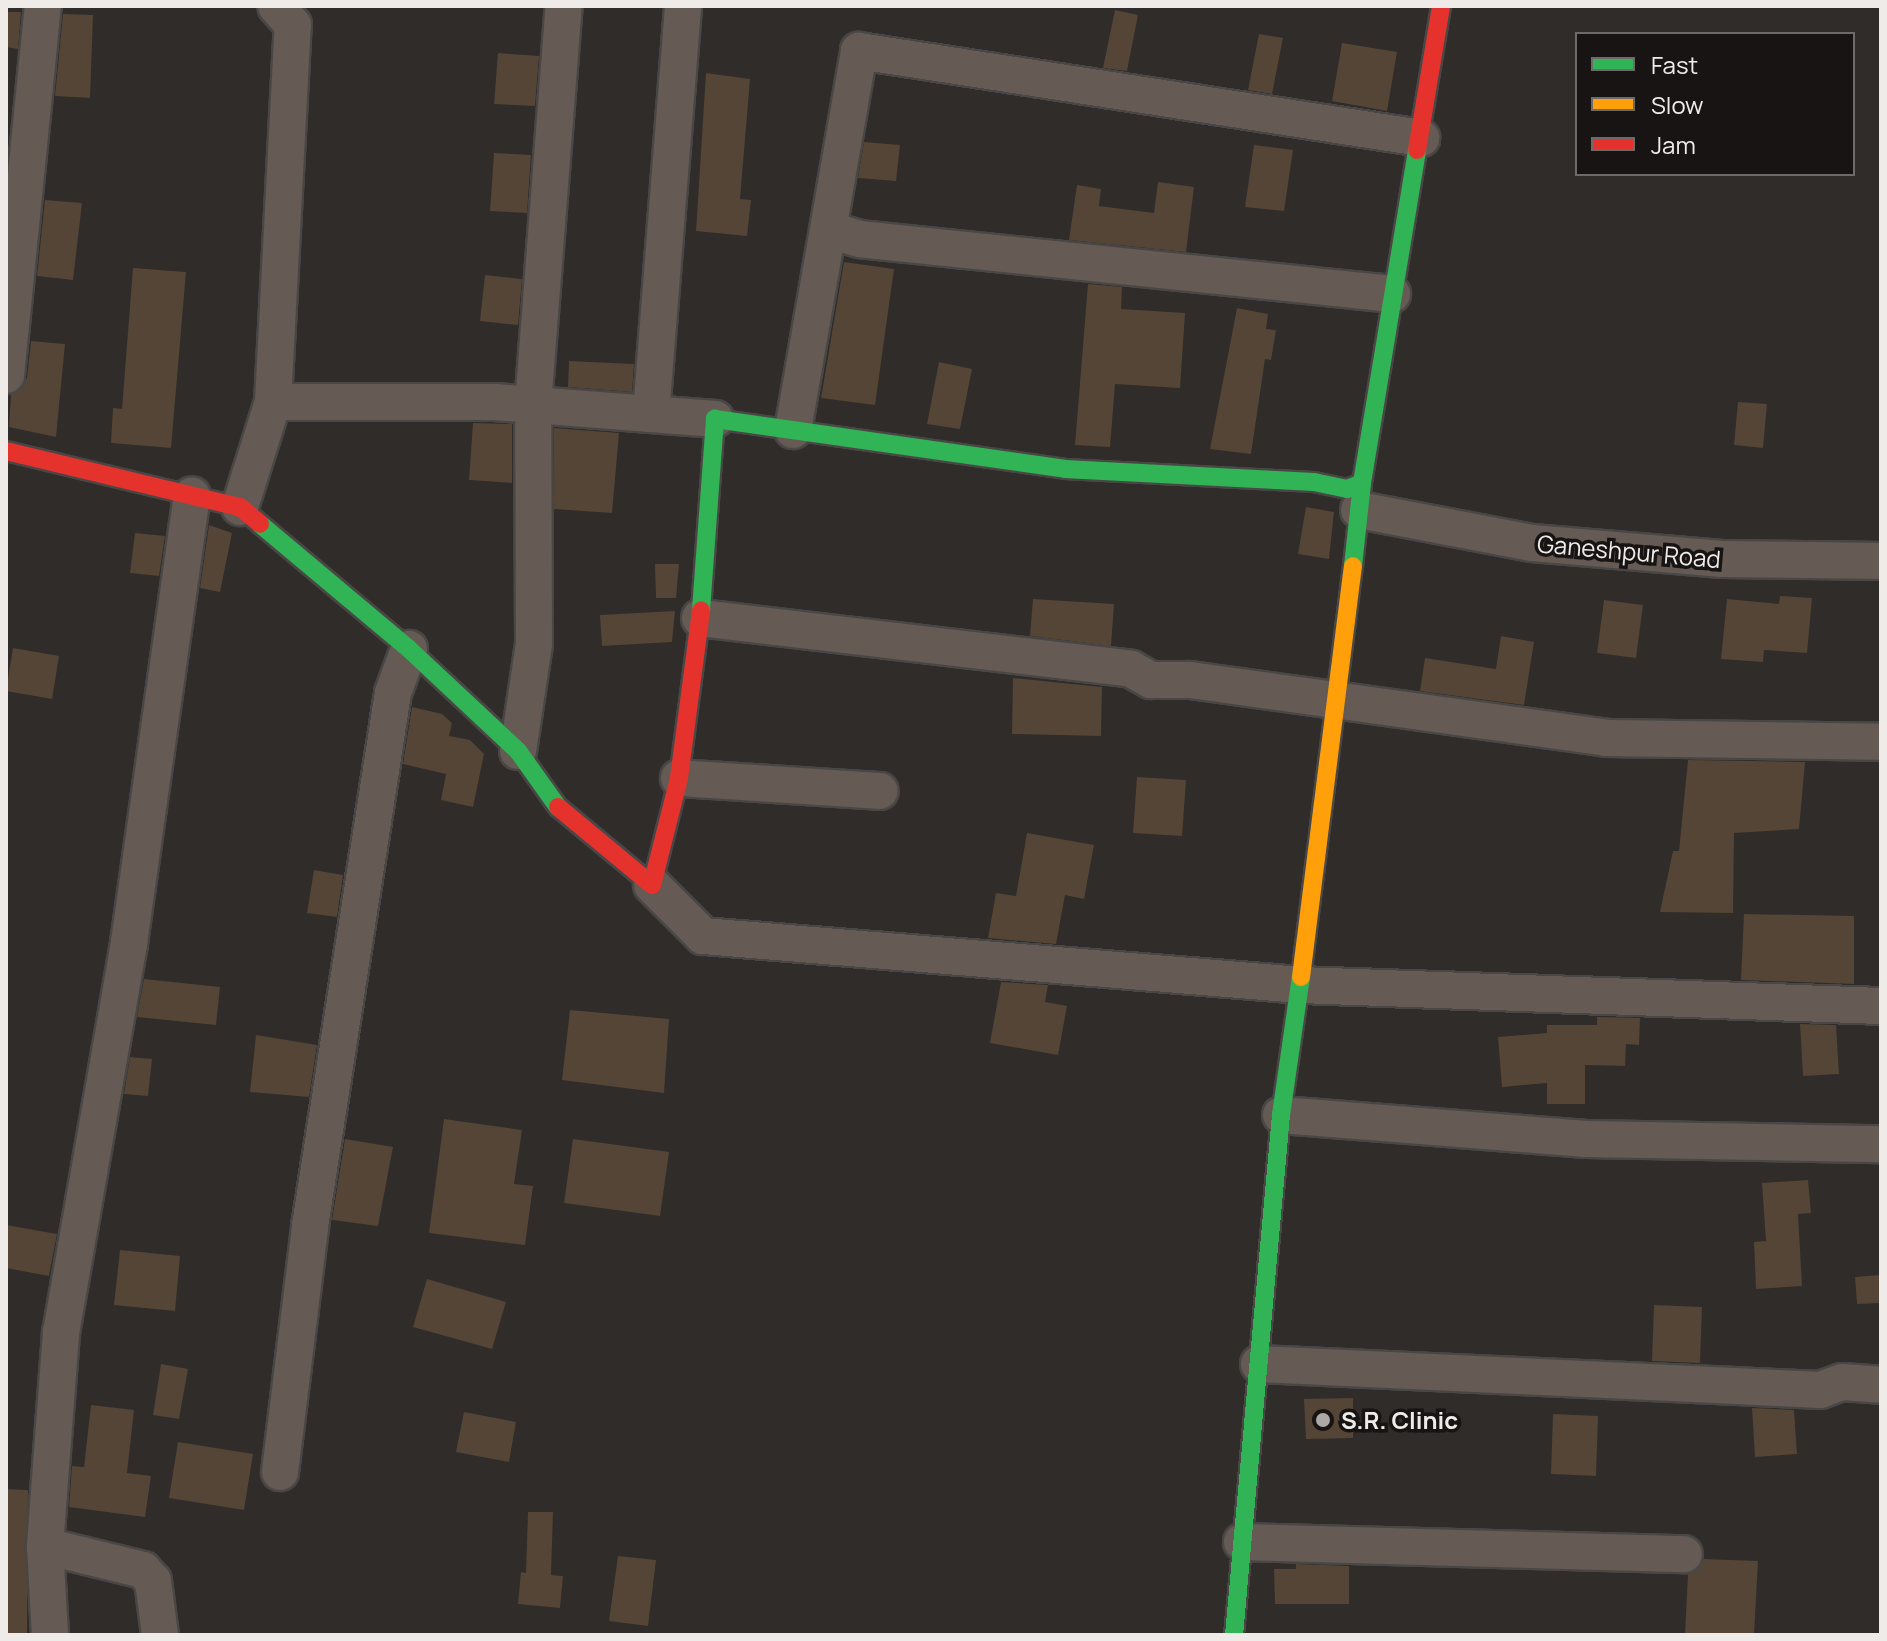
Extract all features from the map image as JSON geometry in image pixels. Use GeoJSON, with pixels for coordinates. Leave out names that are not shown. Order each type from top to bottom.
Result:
{"type":"FeatureCollection","features":[{"type":"Feature","properties":{"kind":"street"},"geometry":{"type":"LineString","coordinates":[[6,375],[43,6]]}},
{"type":"Feature","properties":{"kind":"street"},"geometry":{"type":"LineString","coordinates":[[240,507],[273,402],[293,25],[276,6]]}},
{"type":"Feature","properties":{"kind":"street"},"geometry":{"type":"LineString","coordinates":[[518,751],[534,644],[533,405],[564,6]]}},
{"type":"Feature","properties":{"kind":"street"},"geometry":{"type":"LineString","coordinates":[[651,414],[683,6]]}},
{"type":"Feature","properties":{"kind":"street"},"geometry":{"type":"LineString","coordinates":[[1234,1635],[1281,1115],[1339,704],[1360,496],[1441,6]]}},
{"type":"Feature","properties":{"kind":"street"},"geometry":{"type":"LineString","coordinates":[[793,430],[859,51],[1421,138]]}},
{"type":"Feature","properties":{"kind":"street"},"geometry":{"type":"LineString","coordinates":[[830,230],[859,239],[1392,294]]}},
{"type":"Feature","properties":{"kind":"street"},"geometry":{"type":"LineString","coordinates":[[273,402],[533,405],[715,419],[1065,469],[1243,482],[1314,482],[1347,489],[1360,496]]}},
{"type":"Feature","properties":{"kind":"street"},"geometry":{"type":"LineString","coordinates":[[652,885],[679,778],[700,618],[715,419]]}},
{"type":"Feature","properties":{"kind":"street"},"geometry":{"type":"LineString","coordinates":[[6,451],[240,507],[409,649],[518,751],[560,809],[652,885],[703,936],[1300,985],[1881,1006]]}},
{"type":"Feature","properties":{"kind":"street"},"geometry":{"type":"LineString","coordinates":[[50,1635],[45,1546],[61,1333],[129,943],[192,495]]}},
{"type":"Feature","properties":{"kind":"street","name":"Ganeshpur Road"},"geometry":{"type":"LineString","coordinates":[[1360,496],[1532,543],[1722,559],[1878,550]]}},
{"type":"Feature","properties":{"kind":"street"},"geometry":{"type":"LineString","coordinates":[[700,618],[1131,669],[1151,680],[1190,680],[1339,704],[1606,738],[1881,742]]}},
{"type":"Feature","properties":{"kind":"street"},"geometry":{"type":"LineString","coordinates":[[280,1472],[310,1226],[391,709],[409,649]]}},
{"type":"Feature","properties":{"kind":"street"},"geometry":{"type":"LineString","coordinates":[[679,778],[880,791]]}},
{"type":"Feature","properties":{"kind":"street"},"geometry":{"type":"LineString","coordinates":[[1281,1115],[1586,1139],[1881,1144]]}},
{"type":"Feature","properties":{"kind":"street"},"geometry":{"type":"LineString","coordinates":[[1259,1364],[1820,1390],[1842,1382],[1881,1385]]}},
{"type":"Feature","properties":{"kind":"street"},"geometry":{"type":"LineString","coordinates":[[1242,1542],[1684,1554]]}},
{"type":"Feature","properties":{"kind":"street"},"geometry":{"type":"LineString","coordinates":[[45,1546],[143,1570],[153,1581],[160,1635]]}},
{"type":"Feature","properties":{"kind":"building"},"geometry":{"type":"Polygon","coordinates":[[[1115,10],[1138,15],[1127,71],[1103,68],[1115,10]]]}},
{"type":"Feature","properties":{"kind":"building"},"geometry":{"type":"Polygon","coordinates":[[[6,12],[21,12],[18,49],[6,47],[6,12]]]}},
{"type":"Feature","properties":{"kind":"building"},"geometry":{"type":"Polygon","coordinates":[[[63,14],[93,15],[90,98],[55,96],[63,14]]]}},
{"type":"Feature","properties":{"kind":"building"},"geometry":{"type":"Polygon","coordinates":[[[1259,34],[1283,38],[1272,94],[1248,90],[1259,34]]]}},
{"type":"Feature","properties":{"kind":"building"},"geometry":{"type":"Polygon","coordinates":[[[1342,43],[1397,52],[1387,111],[1332,101],[1342,43]]]}},
{"type":"Feature","properties":{"kind":"building"},"geometry":{"type":"Polygon","coordinates":[[[498,53],[539,56],[535,106],[494,104],[498,53]]]}},
{"type":"Feature","properties":{"kind":"building"},"geometry":{"type":"Polygon","coordinates":[[[706,73],[750,79],[740,199],[751,200],[747,236],[696,231],[706,73]]]}},
{"type":"Feature","properties":{"kind":"building"},"geometry":{"type":"Polygon","coordinates":[[[864,142],[900,145],[896,181],[858,178],[864,142]]]}},
{"type":"Feature","properties":{"kind":"building"},"geometry":{"type":"Polygon","coordinates":[[[1254,145],[1293,150],[1284,211],[1245,207],[1254,145]]]}},
{"type":"Feature","properties":{"kind":"building"},"geometry":{"type":"Polygon","coordinates":[[[494,153],[531,155],[527,213],[490,211],[494,153]]]}},
{"type":"Feature","properties":{"kind":"building"},"geometry":{"type":"Polygon","coordinates":[[[1158,182],[1194,187],[1186,252],[1069,240],[1077,185],[1101,189],[1099,206],[1154,213],[1158,182]]]}},
{"type":"Feature","properties":{"kind":"building"},"geometry":{"type":"Polygon","coordinates":[[[45,200],[82,203],[73,280],[37,276],[45,200]]]}},
{"type":"Feature","properties":{"kind":"building"},"geometry":{"type":"Polygon","coordinates":[[[844,262],[894,269],[875,405],[821,398],[844,262]]]}},
{"type":"Feature","properties":{"kind":"building"},"geometry":{"type":"Polygon","coordinates":[[[133,268],[186,272],[171,448],[111,443],[113,408],[122,409],[133,268]]]}},
{"type":"Feature","properties":{"kind":"building"},"geometry":{"type":"Polygon","coordinates":[[[485,275],[522,279],[518,325],[480,321],[485,275]]]}},
{"type":"Feature","properties":{"kind":"building"},"geometry":{"type":"Polygon","coordinates":[[[1088,284],[1122,287],[1121,309],[1185,313],[1180,388],[1115,384],[1110,447],[1075,445],[1088,284]]]}},
{"type":"Feature","properties":{"kind":"building"},"geometry":{"type":"Polygon","coordinates":[[[1237,308],[1268,314],[1266,329],[1276,330],[1271,360],[1265,359],[1251,454],[1210,449],[1237,308]]]}},
{"type":"Feature","properties":{"kind":"building"},"geometry":{"type":"Polygon","coordinates":[[[31,341],[65,344],[56,437],[9,427],[11,395],[27,378],[31,341]]]}},
{"type":"Feature","properties":{"kind":"building"},"geometry":{"type":"Polygon","coordinates":[[[569,361],[634,364],[632,392],[568,387],[569,361]]]}},
{"type":"Feature","properties":{"kind":"building"},"geometry":{"type":"Polygon","coordinates":[[[939,362],[972,369],[960,429],[927,424],[939,362]]]}},
{"type":"Feature","properties":{"kind":"building"},"geometry":{"type":"Polygon","coordinates":[[[1738,402],[1767,404],[1763,448],[1734,445],[1738,402]]]}},
{"type":"Feature","properties":{"kind":"building"},"geometry":{"type":"Polygon","coordinates":[[[473,423],[512,424],[512,483],[469,480],[473,423]]]}},
{"type":"Feature","properties":{"kind":"building"},"geometry":{"type":"Polygon","coordinates":[[[554,428],[619,433],[612,513],[554,509],[554,428]]]}},
{"type":"Feature","properties":{"kind":"building"},"geometry":{"type":"Polygon","coordinates":[[[1306,507],[1334,512],[1329,559],[1298,554],[1306,507]]]}},
{"type":"Feature","properties":{"kind":"building"},"geometry":{"type":"Polygon","coordinates":[[[209,525],[232,533],[220,592],[200,588],[209,525]]]}},
{"type":"Feature","properties":{"kind":"building"},"geometry":{"type":"Polygon","coordinates":[[[135,533],[165,536],[159,576],[130,573],[135,533]]]}},
{"type":"Feature","properties":{"kind":"building"},"geometry":{"type":"Polygon","coordinates":[[[655,564],[679,564],[676,598],[656,598],[655,564]]]}},
{"type":"Feature","properties":{"kind":"building"},"geometry":{"type":"Polygon","coordinates":[[[1780,596],[1812,598],[1807,653],[1764,650],[1763,662],[1721,659],[1727,599],[1779,604],[1780,596]]]}},
{"type":"Feature","properties":{"kind":"building"},"geometry":{"type":"Polygon","coordinates":[[[1033,599],[1114,604],[1111,646],[1030,636],[1033,599]]]}},
{"type":"Feature","properties":{"kind":"building"},"geometry":{"type":"Polygon","coordinates":[[[1604,600],[1643,605],[1636,658],[1597,653],[1604,600]]]}},
{"type":"Feature","properties":{"kind":"building"},"geometry":{"type":"Polygon","coordinates":[[[675,611],[672,642],[602,646],[600,615],[675,611]]]}},
{"type":"Feature","properties":{"kind":"building"},"geometry":{"type":"Polygon","coordinates":[[[1501,636],[1534,642],[1524,705],[1420,691],[1425,658],[1496,669],[1501,636]]]}},
{"type":"Feature","properties":{"kind":"building"},"geometry":{"type":"Polygon","coordinates":[[[13,648],[59,656],[52,699],[6,691],[13,648]]]}},
{"type":"Feature","properties":{"kind":"building"},"geometry":{"type":"Polygon","coordinates":[[[1013,678],[1102,687],[1101,736],[1012,734],[1013,678]]]}},
{"type":"Feature","properties":{"kind":"building"},"geometry":{"type":"Polygon","coordinates":[[[412,707],[442,714],[452,723],[449,736],[470,740],[484,754],[473,807],[441,800],[446,774],[403,764],[412,707]]]}},
{"type":"Feature","properties":{"kind":"building"},"geometry":{"type":"Polygon","coordinates":[[[1688,760],[1805,762],[1799,829],[1734,833],[1733,913],[1660,912],[1673,851],[1679,851],[1688,760]]]}},
{"type":"Feature","properties":{"kind":"building"},"geometry":{"type":"Polygon","coordinates":[[[1137,777],[1186,780],[1182,836],[1133,833],[1137,777]]]}},
{"type":"Feature","properties":{"kind":"building"},"geometry":{"type":"Polygon","coordinates":[[[1027,833],[1094,845],[1084,899],[1065,895],[1056,944],[988,938],[996,893],[1016,896],[1027,833]]]}},
{"type":"Feature","properties":{"kind":"building"},"geometry":{"type":"Polygon","coordinates":[[[314,870],[343,875],[337,917],[307,913],[314,870]]]}},
{"type":"Feature","properties":{"kind":"building"},"geometry":{"type":"Polygon","coordinates":[[[1744,914],[1854,916],[1854,984],[1741,980],[1744,914]]]}},
{"type":"Feature","properties":{"kind":"building"},"geometry":{"type":"Polygon","coordinates":[[[144,979],[220,987],[216,1025],[137,1017],[144,979]]]}},
{"type":"Feature","properties":{"kind":"building"},"geometry":{"type":"Polygon","coordinates":[[[1001,982],[1048,985],[1045,1002],[1067,1006],[1058,1055],[990,1043],[1001,982]]]}},
{"type":"Feature","properties":{"kind":"building"},"geometry":{"type":"Polygon","coordinates":[[[570,1010],[669,1019],[664,1093],[562,1080],[570,1010]]]}},
{"type":"Feature","properties":{"kind":"building"},"geometry":{"type":"Polygon","coordinates":[[[1597,1017],[1640,1018],[1639,1045],[1626,1044],[1625,1066],[1585,1065],[1585,1104],[1547,1104],[1547,1083],[1502,1087],[1498,1037],[1547,1033],[1547,1025],[1597,1025],[1597,1017]]]}},
{"type":"Feature","properties":{"kind":"building"},"geometry":{"type":"Polygon","coordinates":[[[1800,1024],[1836,1025],[1839,1074],[1803,1076],[1800,1024]]]}},
{"type":"Feature","properties":{"kind":"building"},"geometry":{"type":"Polygon","coordinates":[[[256,1035],[317,1045],[309,1097],[250,1092],[256,1035]]]}},
{"type":"Feature","properties":{"kind":"building"},"geometry":{"type":"Polygon","coordinates":[[[130,1057],[152,1059],[148,1096],[124,1094],[130,1057]]]}},
{"type":"Feature","properties":{"kind":"building"},"geometry":{"type":"Polygon","coordinates":[[[444,1119],[522,1130],[514,1184],[533,1186],[525,1245],[429,1233],[444,1119]]]}},
{"type":"Feature","properties":{"kind":"building"},"geometry":{"type":"Polygon","coordinates":[[[345,1139],[393,1147],[378,1226],[332,1220],[345,1139]]]}},
{"type":"Feature","properties":{"kind":"building"},"geometry":{"type":"Polygon","coordinates":[[[573,1139],[669,1152],[660,1216],[564,1203],[573,1139]]]}},
{"type":"Feature","properties":{"kind":"building"},"geometry":{"type":"Polygon","coordinates":[[[1808,1180],[1811,1213],[1798,1214],[1802,1286],[1756,1289],[1754,1242],[1766,1241],[1762,1183],[1808,1180]]]}},
{"type":"Feature","properties":{"kind":"building"},"geometry":{"type":"Polygon","coordinates":[[[6,1225],[57,1234],[49,1276],[6,1268],[6,1225]]]}},
{"type":"Feature","properties":{"kind":"building"},"geometry":{"type":"Polygon","coordinates":[[[120,1250],[180,1256],[175,1311],[114,1305],[120,1250]]]}},
{"type":"Feature","properties":{"kind":"building"},"geometry":{"type":"Polygon","coordinates":[[[1881,1275],[1881,1303],[1857,1304],[1855,1277],[1881,1275]]]}},
{"type":"Feature","properties":{"kind":"building"},"geometry":{"type":"Polygon","coordinates":[[[427,1279],[506,1302],[492,1349],[413,1327],[427,1279]]]}},
{"type":"Feature","properties":{"kind":"building"},"geometry":{"type":"Polygon","coordinates":[[[1654,1305],[1702,1307],[1700,1363],[1652,1361],[1654,1305]]]}},
{"type":"Feature","properties":{"kind":"building"},"geometry":{"type":"Polygon","coordinates":[[[161,1364],[188,1369],[179,1419],[153,1415],[161,1364]]]}},
{"type":"Feature","properties":{"kind":"building"},"geometry":{"type":"Polygon","coordinates":[[[1353,1398],[1353,1438],[1306,1439],[1304,1399],[1353,1398]]]}},
{"type":"Feature","properties":{"kind":"building"},"geometry":{"type":"Polygon","coordinates":[[[91,1405],[134,1410],[127,1473],[151,1476],[145,1517],[69,1507],[72,1466],[84,1467],[91,1405]]]}},
{"type":"Feature","properties":{"kind":"building"},"geometry":{"type":"Polygon","coordinates":[[[1752,1408],[1794,1410],[1797,1454],[1755,1457],[1752,1408]]]}},
{"type":"Feature","properties":{"kind":"building"},"geometry":{"type":"Polygon","coordinates":[[[464,1412],[516,1422],[509,1462],[456,1452],[464,1412]]]}},
{"type":"Feature","properties":{"kind":"building"},"geometry":{"type":"Polygon","coordinates":[[[1553,1414],[1598,1416],[1596,1476],[1551,1474],[1553,1414]]]}},
{"type":"Feature","properties":{"kind":"building"},"geometry":{"type":"Polygon","coordinates":[[[178,1442],[253,1454],[244,1510],[169,1498],[178,1442]]]}},
{"type":"Feature","properties":{"kind":"building"},"geometry":{"type":"Polygon","coordinates":[[[6,1489],[28,1490],[27,1635],[6,1635],[6,1489]]]}},
{"type":"Feature","properties":{"kind":"building"},"geometry":{"type":"Polygon","coordinates":[[[528,1512],[553,1512],[551,1575],[563,1576],[560,1608],[518,1604],[521,1572],[526,1573],[528,1512]]]}},
{"type":"Feature","properties":{"kind":"building"},"geometry":{"type":"Polygon","coordinates":[[[618,1556],[656,1560],[648,1626],[609,1621],[618,1556]]]}},
{"type":"Feature","properties":{"kind":"building"},"geometry":{"type":"Polygon","coordinates":[[[1704,1559],[1758,1561],[1754,1635],[1685,1635],[1688,1574],[1704,1559]]]}},
{"type":"Feature","properties":{"kind":"building"},"geometry":{"type":"Polygon","coordinates":[[[1296,1564],[1349,1566],[1349,1604],[1275,1604],[1274,1569],[1296,1569],[1296,1564]]]}},
{"type":"Feature","properties":{"kind":"traffic: fast"},"geometry":{"type":"LineString","coordinates":[[1353,566],[1362,483],[1417,150]]}},
{"type":"Feature","properties":{"kind":"traffic: fast"},"geometry":{"type":"LineString","coordinates":[[701,610],[715,419],[1065,469],[1314,482],[1347,489],[1362,483]]}},
{"type":"Feature","properties":{"kind":"traffic: fast"},"geometry":{"type":"LineString","coordinates":[[260,524],[409,649],[518,751],[558,807]]}},
{"type":"Feature","properties":{"kind":"traffic: fast"},"geometry":{"type":"LineString","coordinates":[[1234,1635],[1281,1115],[1301,977]]}},
{"type":"Feature","properties":{"kind":"traffic: slow"},"geometry":{"type":"LineString","coordinates":[[1301,977],[1353,566]]}},
{"type":"Feature","properties":{"kind":"traffic: jam"},"geometry":{"type":"LineString","coordinates":[[1417,150],[1441,6]]}},
{"type":"Feature","properties":{"kind":"traffic: jam"},"geometry":{"type":"LineString","coordinates":[[6,451],[240,507],[260,524]]}},
{"type":"Feature","properties":{"kind":"traffic: jam"},"geometry":{"type":"LineString","coordinates":[[558,807],[652,885],[679,778],[701,610]]}},
{"type":"Feature","properties":{"kind":"place","name":"S.R. Clinic"},"geometry":{"type":"Point","coordinates":[1323,1420]}}]}
